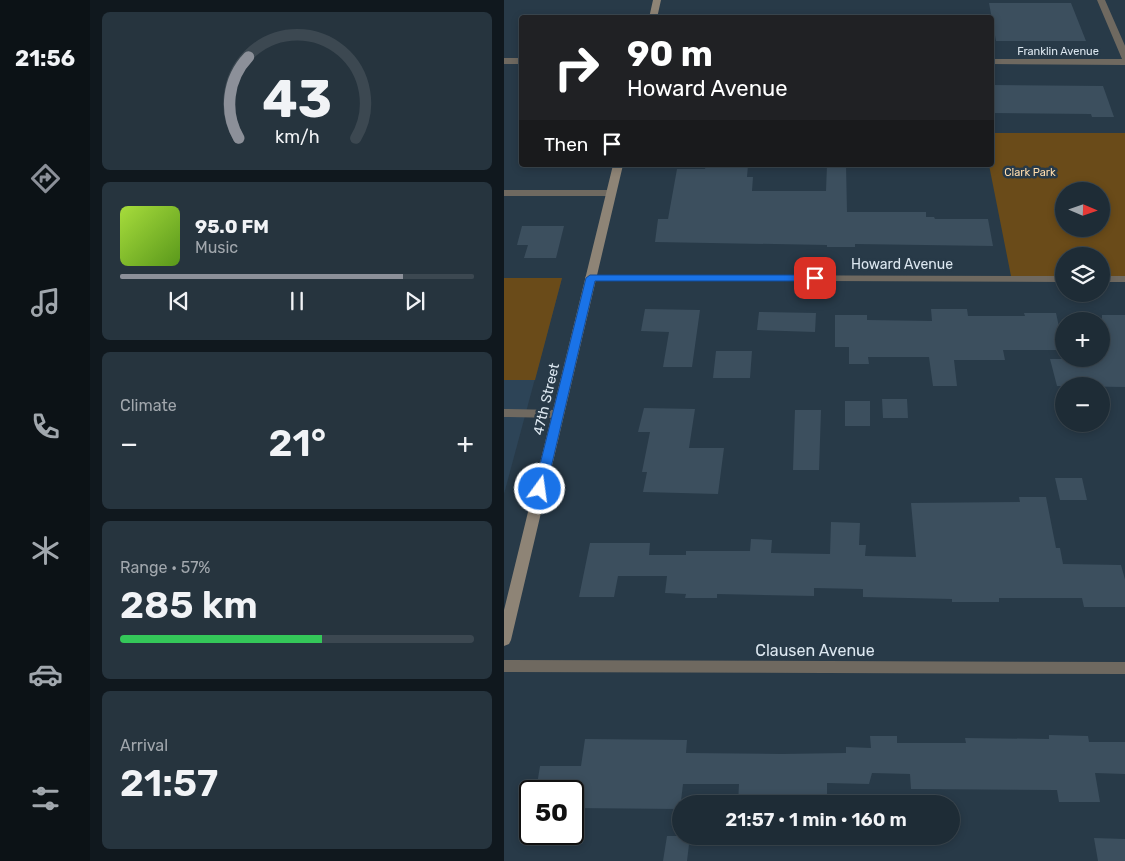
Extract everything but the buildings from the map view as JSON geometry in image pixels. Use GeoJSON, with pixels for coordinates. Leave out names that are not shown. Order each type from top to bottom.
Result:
{"type":"FeatureCollection","features":[{"type":"Feature","properties":{"kind":"main road"},"geometry":{"type":"LineString","coordinates":[[654,15],[657,0]]}},
{"type":"Feature","properties":{"kind":"main road","name":"47th Street"},"geometry":{"type":"LineString","coordinates":[[504,640],[618,167]]}},
{"type":"Feature","properties":{"kind":"street"},"geometry":{"type":"LineString","coordinates":[[1101,0],[1125,61]]}},
{"type":"Feature","properties":{"kind":"street"},"geometry":{"type":"LineString","coordinates":[[504,61],[519,61]]}},
{"type":"Feature","properties":{"kind":"street","name":"Franklin Avenue"},"geometry":{"type":"LineString","coordinates":[[994,62],[1125,61]]}},
{"type":"Feature","properties":{"kind":"street"},"geometry":{"type":"LineString","coordinates":[[504,193],[611,193]]}},
{"type":"Feature","properties":{"kind":"street","name":"Howard Avenue"},"geometry":{"type":"LineString","coordinates":[[590,278],[1055,279]]}},
{"type":"Feature","properties":{"kind":"street"},"geometry":{"type":"LineString","coordinates":[[1110,279],[1125,279]]}},
{"type":"Feature","properties":{"kind":"street"},"geometry":{"type":"LineString","coordinates":[[504,413],[558,414]]}},
{"type":"Feature","properties":{"kind":"street","name":"Clausen Avenue"},"geometry":{"type":"LineString","coordinates":[[504,666],[1125,668]]}},
{"type":"Feature","properties":{"kind":"shaded area"},"geometry":{"type":"Polygon","coordinates":[[[504,278],[562,278],[504,494],[504,278]]]}},
{"type":"Feature","properties":{"kind":"green space","name":"Clark Park"},"geometry":{"type":"Polygon","coordinates":[[[994,133],[1125,133],[1125,276],[1110,276],[1110,247],[1055,247],[1055,276],[1011,276],[989,167],[994,167],[994,133]]]}},
{"type":"Feature","properties":{"kind":"green space"},"geometry":{"type":"Polygon","coordinates":[[[504,278],[562,278],[535,380],[504,380],[504,278]]]}},
{"type":"Feature","properties":{"kind":"route"},"geometry":{"type":"LineString","coordinates":[[540,489],[590,278],[815,278]]}}]}
